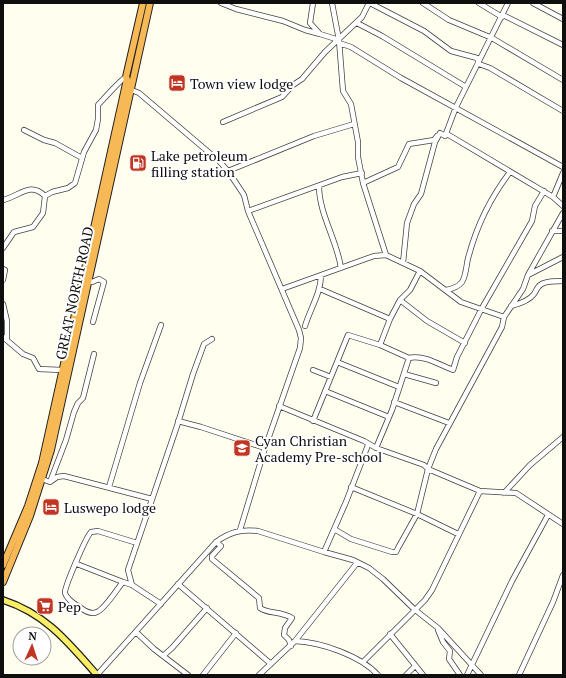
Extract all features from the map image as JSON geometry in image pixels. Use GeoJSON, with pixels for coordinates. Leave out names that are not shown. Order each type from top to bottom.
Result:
{"type":"FeatureCollection","features":[{"type":"Feature","properties":{"kind":"highway","name":"GREAT NORTH ROAD"},"geometry":{"type":"LineString","coordinates":[[3,582],[30,516],[54,437],[89,281],[128,88],[126,76],[143,3]]}},
{"type":"Feature","properties":{"kind":"highway","name":"GREAT NORTH ROAD"},"geometry":{"type":"LineString","coordinates":[[3,565],[38,477],[128,88],[150,3]]}},
{"type":"Feature","properties":{"kind":"main road"},"geometry":{"type":"LineString","coordinates":[[3,600],[31,611],[44,620],[59,632],[97,675]]}},
{"type":"Feature","properties":{"kind":"street"},"geometry":{"type":"LineString","coordinates":[[221,3],[236,9],[283,20],[351,47],[401,78],[563,167]]}},
{"type":"Feature","properties":{"kind":"street"},"geometry":{"type":"LineString","coordinates":[[313,3],[309,20],[320,34]]}},
{"type":"Feature","properties":{"kind":"street"},"geometry":{"type":"LineString","coordinates":[[332,3],[339,42],[343,91],[351,104],[358,142],[359,165],[363,183],[386,255]]}},
{"type":"Feature","properties":{"kind":"street"},"geometry":{"type":"LineString","coordinates":[[223,122],[282,97],[293,85],[302,79],[325,52],[339,42],[357,23],[370,3],[424,31],[451,51],[477,58],[479,64]]}},
{"type":"Feature","properties":{"kind":"street"},"geometry":{"type":"LineString","coordinates":[[423,3],[449,20],[492,38],[563,80]]}},
{"type":"Feature","properties":{"kind":"street"},"geometry":{"type":"LineString","coordinates":[[479,3],[502,16],[563,45]]}},
{"type":"Feature","properties":{"kind":"street"},"geometry":{"type":"LineString","coordinates":[[445,136],[456,107],[492,38],[508,3]]}},
{"type":"Feature","properties":{"kind":"street"},"geometry":{"type":"LineString","coordinates":[[533,3],[563,19]]}},
{"type":"Feature","properties":{"kind":"street"},"geometry":{"type":"LineString","coordinates":[[357,23],[394,43],[466,87]]}},
{"type":"Feature","properties":{"kind":"street"},"geometry":{"type":"LineString","coordinates":[[479,64],[490,68],[563,112]]}},
{"type":"Feature","properties":{"kind":"street"},"geometry":{"type":"LineString","coordinates":[[45,196],[52,192],[68,188],[75,183],[82,158],[96,130],[98,105],[112,92],[122,78],[126,76]]}},
{"type":"Feature","properties":{"kind":"street"},"geometry":{"type":"LineString","coordinates":[[128,88],[138,93],[228,171],[244,195],[248,211],[282,289],[301,338],[300,348],[265,448],[240,530]]}},
{"type":"Feature","properties":{"kind":"street"},"geometry":{"type":"LineString","coordinates":[[228,171],[314,136],[354,124]]}},
{"type":"Feature","properties":{"kind":"street"},"geometry":{"type":"LineString","coordinates":[[24,130],[44,140],[55,143],[82,158]]}},
{"type":"Feature","properties":{"kind":"street"},"geometry":{"type":"LineString","coordinates":[[440,133],[445,136],[447,134],[544,191],[563,206]]}},
{"type":"Feature","properties":{"kind":"street"},"geometry":{"type":"LineString","coordinates":[[363,183],[398,167],[409,144],[434,140],[440,133]]}},
{"type":"Feature","properties":{"kind":"street"},"geometry":{"type":"LineString","coordinates":[[403,263],[407,223],[414,204],[421,194],[435,142],[440,133]]}},
{"type":"Feature","properties":{"kind":"street"},"geometry":{"type":"LineString","coordinates":[[446,290],[458,286],[464,278],[468,256],[490,201],[510,172]]}},
{"type":"Feature","properties":{"kind":"street"},"geometry":{"type":"LineString","coordinates":[[248,211],[342,177],[362,173]]}},
{"type":"Feature","properties":{"kind":"street"},"geometry":{"type":"LineString","coordinates":[[553,197],[563,173]]}},
{"type":"Feature","properties":{"kind":"street"},"geometry":{"type":"LineString","coordinates":[[319,186],[320,202],[339,257],[341,268]]}},
{"type":"Feature","properties":{"kind":"street"},"geometry":{"type":"LineString","coordinates":[[3,200],[32,188],[40,191],[45,196]]}},
{"type":"Feature","properties":{"kind":"street"},"geometry":{"type":"LineString","coordinates":[[313,422],[348,335],[380,345],[409,358],[423,358],[453,370],[482,308],[532,221],[535,206],[544,191]]}},
{"type":"Feature","properties":{"kind":"street"},"geometry":{"type":"LineString","coordinates":[[3,248],[14,232],[33,227],[43,213],[45,196]]}},
{"type":"Feature","properties":{"kind":"street"},"geometry":{"type":"LineString","coordinates":[[334,529],[351,539],[394,552],[398,548],[417,514],[428,469],[449,423],[502,327],[504,317],[523,289],[528,275],[563,213]]}},
{"type":"Feature","properties":{"kind":"street"},"geometry":{"type":"LineString","coordinates":[[552,231],[563,231]]}},
{"type":"Feature","properties":{"kind":"street"},"geometry":{"type":"LineString","coordinates":[[282,289],[374,256],[386,255],[420,271],[461,302],[482,308],[504,317]]}},
{"type":"Feature","properties":{"kind":"street"},"geometry":{"type":"LineString","coordinates":[[528,275],[563,257]]}},
{"type":"Feature","properties":{"kind":"street"},"geometry":{"type":"LineString","coordinates":[[3,269],[3,280]]}},
{"type":"Feature","properties":{"kind":"street"},"geometry":{"type":"LineString","coordinates":[[380,345],[390,319],[400,300],[410,290],[420,271]]}},
{"type":"Feature","properties":{"kind":"street"},"geometry":{"type":"LineString","coordinates":[[305,326],[312,304],[320,289],[321,275]]}},
{"type":"Feature","properties":{"kind":"street"},"geometry":{"type":"LineString","coordinates":[[89,281],[92,282],[99,279],[104,282],[93,322]]}},
{"type":"Feature","properties":{"kind":"street"},"geometry":{"type":"LineString","coordinates":[[511,306],[521,304],[528,300],[537,288],[544,282],[563,281]]}},
{"type":"Feature","properties":{"kind":"street"},"geometry":{"type":"LineString","coordinates":[[320,289],[390,319]]}},
{"type":"Feature","properties":{"kind":"street"},"geometry":{"type":"LineString","coordinates":[[400,300],[427,321],[465,343]]}},
{"type":"Feature","properties":{"kind":"street"},"geometry":{"type":"LineString","coordinates":[[3,304],[7,321],[5,338],[24,354],[33,358],[39,369],[62,370]]}},
{"type":"Feature","properties":{"kind":"street"},"geometry":{"type":"LineString","coordinates":[[109,487],[140,383],[161,325]]}},
{"type":"Feature","properties":{"kind":"street"},"geometry":{"type":"LineString","coordinates":[[132,585],[128,570],[190,381],[203,347],[206,342],[212,339]]}},
{"type":"Feature","properties":{"kind":"street"},"geometry":{"type":"LineString","coordinates":[[50,482],[66,440],[74,412],[78,402],[83,398],[94,354]]}},
{"type":"Feature","properties":{"kind":"street"},"geometry":{"type":"LineString","coordinates":[[376,448],[389,417],[409,358]]}},
{"type":"Feature","properties":{"kind":"street"},"geometry":{"type":"LineString","coordinates":[[337,362],[399,387]]}},
{"type":"Feature","properties":{"kind":"street"},"geometry":{"type":"LineString","coordinates":[[313,370],[331,377]]}},
{"type":"Feature","properties":{"kind":"street"},"geometry":{"type":"LineString","coordinates":[[404,374],[436,383]]}},
{"type":"Feature","properties":{"kind":"street"},"geometry":{"type":"LineString","coordinates":[[325,391],[389,417]]}},
{"type":"Feature","properties":{"kind":"street"},"geometry":{"type":"LineString","coordinates":[[394,402],[449,423]]}},
{"type":"Feature","properties":{"kind":"street"},"geometry":{"type":"LineString","coordinates":[[279,406],[313,422],[364,441],[368,445],[424,466],[480,491],[516,493],[563,524]]}},
{"type":"Feature","properties":{"kind":"street"},"geometry":{"type":"LineString","coordinates":[[178,421],[202,427],[265,448]]}},
{"type":"Feature","properties":{"kind":"street"},"geometry":{"type":"LineString","coordinates":[[504,493],[530,465],[563,437]]}},
{"type":"Feature","properties":{"kind":"street"},"geometry":{"type":"LineString","coordinates":[[324,552],[368,445]]}},
{"type":"Feature","properties":{"kind":"street"},"geometry":{"type":"LineString","coordinates":[[50,482],[57,477],[64,476],[152,499]]}},
{"type":"Feature","properties":{"kind":"street"},"geometry":{"type":"LineString","coordinates":[[42,479],[50,482]]}},
{"type":"Feature","properties":{"kind":"street"},"geometry":{"type":"LineString","coordinates":[[351,487],[417,514],[458,534]]}},
{"type":"Feature","properties":{"kind":"street"},"geometry":{"type":"LineString","coordinates":[[363,662],[414,609],[425,600],[432,590],[480,491]]}},
{"type":"Feature","properties":{"kind":"street"},"geometry":{"type":"LineString","coordinates":[[467,675],[512,581],[548,515]]}},
{"type":"Feature","properties":{"kind":"street"},"geometry":{"type":"LineString","coordinates":[[97,675],[216,542],[230,533],[240,530],[258,531],[354,560],[357,563],[369,568],[383,579],[414,609],[438,628],[481,675]]}},
{"type":"Feature","properties":{"kind":"street"},"geometry":{"type":"LineString","coordinates":[[123,582],[98,612],[88,612],[67,598],[65,592],[66,585],[77,564],[82,548],[91,532],[98,531],[137,543]]}},
{"type":"Feature","properties":{"kind":"street"},"geometry":{"type":"LineString","coordinates":[[216,542],[221,546],[212,556],[212,560],[259,598],[260,608],[263,610],[284,613],[292,618],[285,628],[284,635],[289,640],[291,646]]}},
{"type":"Feature","properties":{"kind":"street"},"geometry":{"type":"LineString","coordinates":[[259,675],[291,646],[357,563]]}},
{"type":"Feature","properties":{"kind":"street"},"geometry":{"type":"LineString","coordinates":[[77,564],[132,585],[161,604]]}},
{"type":"Feature","properties":{"kind":"street"},"geometry":{"type":"LineString","coordinates":[[519,675],[553,602],[563,575]]}},
{"type":"Feature","properties":{"kind":"street"},"geometry":{"type":"LineString","coordinates":[[178,584],[271,664]]}},
{"type":"Feature","properties":{"kind":"street"},"geometry":{"type":"LineString","coordinates":[[163,656],[172,648],[207,608]]}},
{"type":"Feature","properties":{"kind":"street"},"geometry":{"type":"LineString","coordinates":[[438,628],[442,642],[450,651],[449,659],[460,675]]}},
{"type":"Feature","properties":{"kind":"street"},"geometry":{"type":"LineString","coordinates":[[136,632],[163,656],[188,675]]}},
{"type":"Feature","properties":{"kind":"street"},"geometry":{"type":"LineString","coordinates":[[203,675],[236,633]]}},
{"type":"Feature","properties":{"kind":"street"},"geometry":{"type":"LineString","coordinates":[[390,634],[423,675]]}},
{"type":"Feature","properties":{"kind":"street"},"geometry":{"type":"LineString","coordinates":[[295,641],[325,646],[363,662],[378,675]]}},
{"type":"Feature","properties":{"kind":"street"},"geometry":{"type":"LineString","coordinates":[[406,675],[415,666]]}},
{"type":"Feature","properties":{"kind":"place","name":"Town view lodge"},"geometry":{"type":"Point","coordinates":[177,83]}},
{"type":"Feature","properties":{"kind":"place","name":"Lake petroleum filling station"},"geometry":{"type":"Point","coordinates":[138,163]}},
{"type":"Feature","properties":{"kind":"place","name":"Cyan Christian Academy Pre-school"},"geometry":{"type":"Point","coordinates":[242,448]}},
{"type":"Feature","properties":{"kind":"place","name":"Luswepo lodge"},"geometry":{"type":"Point","coordinates":[51,507]}},
{"type":"Feature","properties":{"kind":"place","name":"Pep"},"geometry":{"type":"Point","coordinates":[45,606]}}]}
